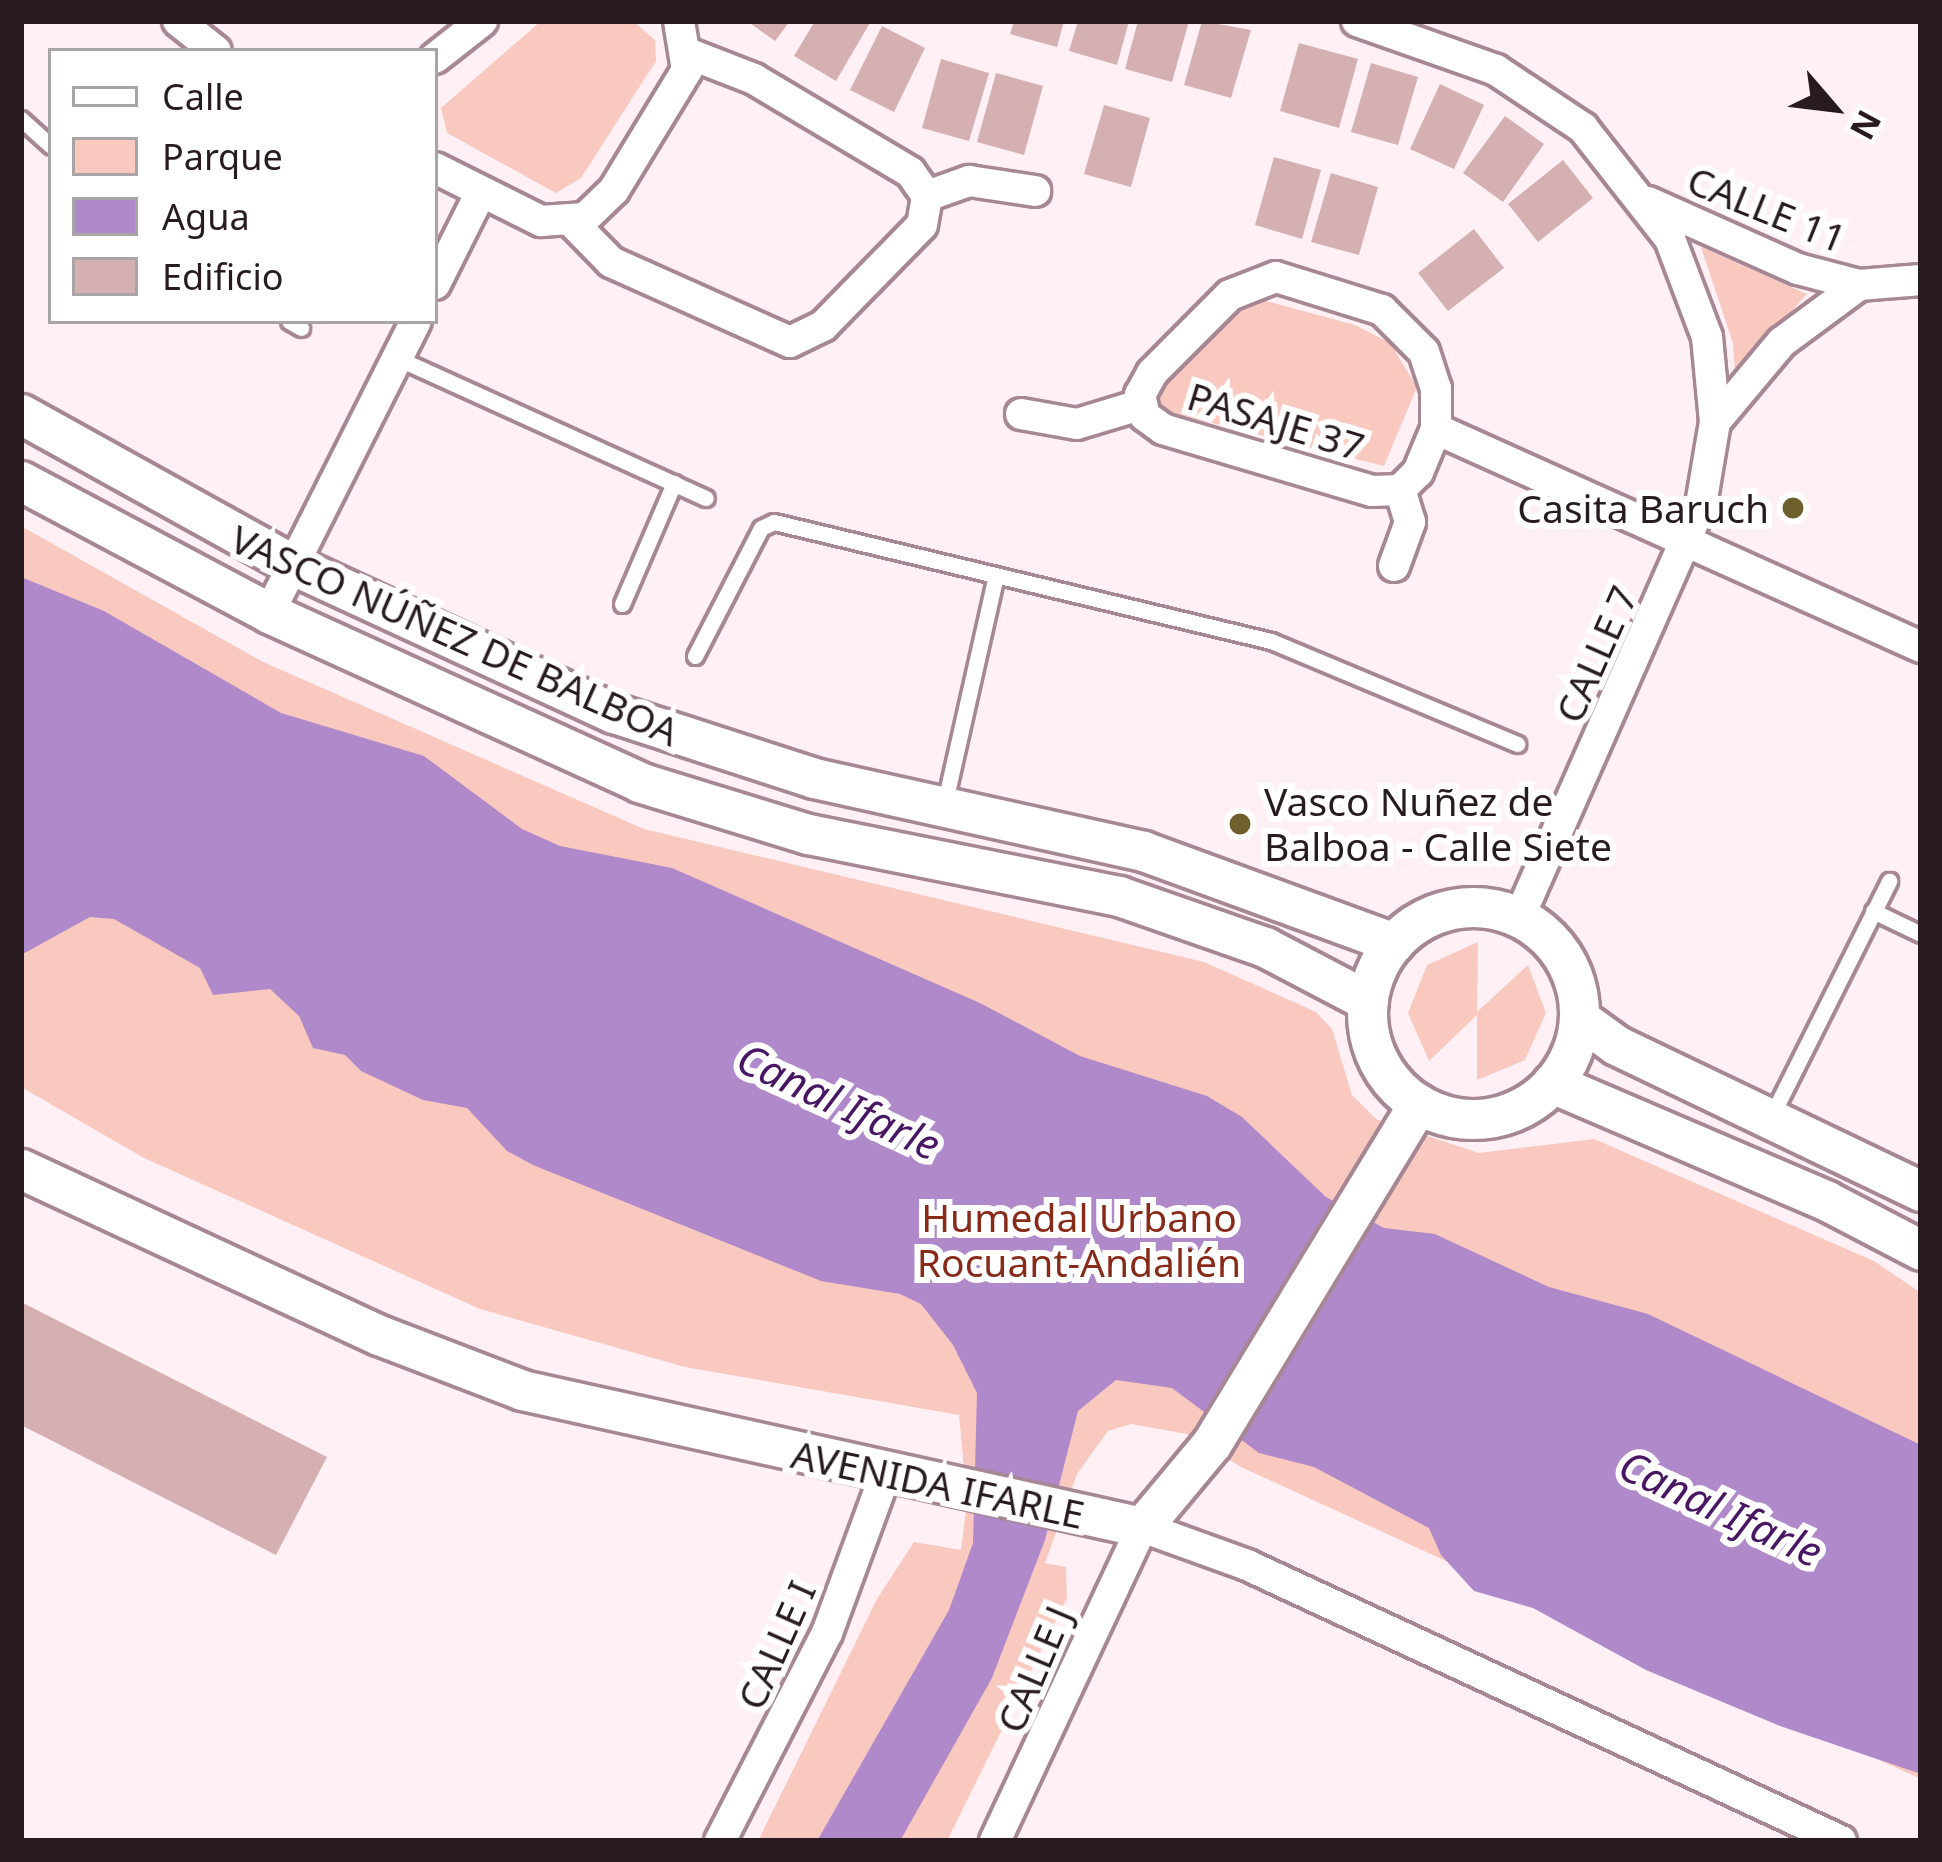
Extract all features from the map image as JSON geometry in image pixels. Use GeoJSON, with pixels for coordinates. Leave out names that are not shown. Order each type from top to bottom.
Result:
{"type":"FeatureCollection","features":[{"type":"Feature","properties":{"kind":"street"},"geometry":{"type":"LineString","coordinates":[[178,21],[212,48]]}},
{"type":"Feature","properties":{"kind":"street"},"geometry":{"type":"LineString","coordinates":[[438,56],[482,21]]}},
{"type":"Feature","properties":{"kind":"street"},"geometry":{"type":"LineString","coordinates":[[438,170],[541,221],[572,222],[614,190],[680,85],[690,54],[679,21]]}},
{"type":"Feature","properties":{"kind":"street","name":"CALLE 7"},"geometry":{"type":"LineString","coordinates":[[1358,21],[1449,51],[1540,96],[1582,128],[1648,202],[1698,306],[1715,422],[1686,545],[1519,917]]}},
{"type":"Feature","properties":{"kind":"street"},"geometry":{"type":"LineString","coordinates":[[572,222],[610,262],[790,342],[823,326],[922,225],[927,196],[910,172],[754,79],[690,54]]}},
{"type":"Feature","properties":{"kind":"street"},"geometry":{"type":"LineString","coordinates":[[927,196],[969,181],[1035,191]]}},
{"type":"Feature","properties":{"kind":"street"},"geometry":{"type":"LineString","coordinates":[[438,278],[481,192]]}},
{"type":"Feature","properties":{"kind":"street","name":"CALLE 11"},"geometry":{"type":"LineString","coordinates":[[1648,202],[1745,249],[1859,285],[1921,280]]}},
{"type":"Feature","properties":{"kind":"street","name":"PASAJE 37"},"geometry":{"type":"LineString","coordinates":[[1276,277],[1365,302],[1399,322],[1432,369],[1436,429],[1418,472],[1400,490],[1382,493],[1163,429],[1140,405],[1152,373],[1230,295],[1276,277]]}},
{"type":"Feature","properties":{"kind":"street","name":"CALLE 11"},"geometry":{"type":"LineString","coordinates":[[1715,422],[1782,342],[1859,285]]}},
{"type":"Feature","properties":{"kind":"street"},"geometry":{"type":"LineString","coordinates":[[269,613],[415,324]]}},
{"type":"Feature","properties":{"kind":"street","name":"PASAJE 37"},"geometry":{"type":"LineString","coordinates":[[1021,414],[1077,424],[1140,405]]}},
{"type":"Feature","properties":{"kind":"street","name":"VASCO NÚÑEZ DE BALBOA"},"geometry":{"type":"LineString","coordinates":[[21,415],[293,565],[663,732],[944,806],[1143,851],[1394,943]]}},
{"type":"Feature","properties":{"kind":"street"},"geometry":{"type":"LineString","coordinates":[[1436,429],[1921,647]]}},
{"type":"Feature","properties":{"kind":"street","name":"VASCO NÚÑEZ DE BALBOA"},"geometry":{"type":"LineString","coordinates":[[21,482],[269,613],[473,711],[696,802],[808,834],[1119,896],[1264,947],[1368,1001]]}},
{"type":"Feature","properties":{"kind":"street","name":"PASAJE 37"},"geometry":{"type":"LineString","coordinates":[[1394,566],[1410,522],[1400,490]]}},
{"type":"Feature","properties":{"kind":"street"},"geometry":{"type":"LineString","coordinates":[[1452,909],[1519,917],[1564,958],[1579,1018],[1571,1053],[1552,1083],[1523,1106],[1489,1118],[1452,1117],[1418,1104],[1382,1067],[1368,1001],[1394,943],[1452,909]]}},
{"type":"Feature","properties":{"kind":"street"},"geometry":{"type":"LineString","coordinates":[[1579,1018],[1616,1045],[1921,1191]]}},
{"type":"Feature","properties":{"kind":"street"},"geometry":{"type":"LineString","coordinates":[[1552,1083],[1827,1201],[1921,1250]]}},
{"type":"Feature","properties":{"kind":"street"},"geometry":{"type":"LineString","coordinates":[[1142,1527],[1212,1443],[1418,1104]]}},
{"type":"Feature","properties":{"kind":"street","name":"AVENIDA IFARLE"},"geometry":{"type":"LineString","coordinates":[[21,1169],[468,1371],[626,1418],[1142,1527],[1247,1565],[1841,1841]]}},
{"type":"Feature","properties":{"kind":"street","name":"CALLE I"},"geometry":{"type":"LineString","coordinates":[[720,1841],[827,1634],[886,1473]]}},
{"type":"Feature","properties":{"kind":"street","name":"CALLE J"},"geometry":{"type":"LineString","coordinates":[[994,1841],[1142,1527]]}},
{"type":"Feature","properties":{"kind":"lane"},"geometry":{"type":"LineString","coordinates":[[21,119],[48,143]]}},
{"type":"Feature","properties":{"kind":"lane"},"geometry":{"type":"LineString","coordinates":[[398,358],[706,498]]}},
{"type":"Feature","properties":{"kind":"lane"},"geometry":{"type":"LineString","coordinates":[[622,604],[674,484]]}},
{"type":"Feature","properties":{"kind":"lane"},"geometry":{"type":"LineString","coordinates":[[695,656],[768,522],[1271,641],[1517,744]]}},
{"type":"Feature","properties":{"kind":"lane"},"geometry":{"type":"LineString","coordinates":[[944,806],[996,575]]}},
{"type":"Feature","properties":{"kind":"lane"},"geometry":{"type":"LineString","coordinates":[[1771,1118],[1888,881]]}},
{"type":"Feature","properties":{"kind":"lane"},"geometry":{"type":"LineString","coordinates":[[1873,911],[1921,934]]}},
{"type":"Feature","properties":{"kind":"green space"},"geometry":{"type":"Polygon","coordinates":[[[541,21],[633,21],[655,40],[656,61],[581,178],[556,193],[447,133],[441,108],[541,21]]]}},
{"type":"Feature","properties":{"kind":"green space"},"geometry":{"type":"Polygon","coordinates":[[[1701,247],[1807,294],[1735,374],[1733,343],[1701,247]]]}},
{"type":"Feature","properties":{"kind":"green space"},"geometry":{"type":"Polygon","coordinates":[[[1251,297],[1355,325],[1390,343],[1417,387],[1384,466],[1164,411],[1155,393],[1251,297]]]}},
{"type":"Feature","properties":{"kind":"green space","name":"Humedal Urbano Rocuant-Andalién"},"geometry":{"type":"Polygon","coordinates":[[[21,526],[263,662],[644,829],[1204,962],[1316,1012],[1332,1029],[1352,1095],[1376,1119],[1479,1153],[1594,1139],[1874,1261],[1921,1293],[1921,1779],[1241,1467],[1187,1434],[1131,1424],[1108,1431],[1077,1474],[1045,1563],[1066,1567],[1067,1598],[947,1841],[758,1841],[877,1599],[914,1542],[961,1550],[967,1501],[959,1415],[685,1367],[480,1309],[144,1158],[21,1087],[21,526]]]}},
{"type":"Feature","properties":{"kind":"green space"},"geometry":{"type":"Polygon","coordinates":[[[1478,942],[1477,1012],[1528,965],[1546,1013],[1525,1060],[1477,1080],[1477,1015],[1429,1061],[1408,1013],[1427,965],[1478,942]]]}},
{"type":"Feature","properties":{"kind":"water","name":"Humedal Urbano Rocuant-Andalién"},"geometry":{"type":"Polygon","coordinates":[[[21,577],[104,611],[281,713],[424,756],[522,829],[560,846],[672,868],[980,1003],[1080,1056],[1207,1096],[1242,1117],[1326,1197],[1384,1228],[1435,1234],[1549,1287],[1648,1314],[1921,1445],[1921,1774],[1780,1726],[1646,1670],[1533,1608],[1474,1591],[1441,1555],[1429,1528],[1314,1467],[1259,1453],[1172,1388],[1116,1380],[1078,1411],[1045,1540],[992,1678],[900,1841],[817,1841],[949,1610],[973,1543],[977,1393],[953,1345],[921,1304],[900,1294],[821,1281],[533,1165],[507,1151],[467,1108],[423,1100],[361,1071],[345,1055],[313,1048],[299,1016],[270,989],[213,995],[200,968],[114,919],[90,917],[21,955],[21,577]]]}},
{"type":"Feature","properties":{"kind":"building"},"geometry":{"type":"Polygon","coordinates":[[[747,21],[790,21],[775,41],[747,21]]]}},
{"type":"Feature","properties":{"kind":"building"},"geometry":{"type":"Polygon","coordinates":[[[815,21],[871,21],[836,81],[794,56],[815,21]]]}},
{"type":"Feature","properties":{"kind":"building"},"geometry":{"type":"Polygon","coordinates":[[[1014,21],[1064,21],[1057,47],[1010,34],[1014,21]]]}},
{"type":"Feature","properties":{"kind":"building"},"geometry":{"type":"Polygon","coordinates":[[[1078,21],[1129,21],[1117,65],[1069,51],[1078,21]]]}},
{"type":"Feature","properties":{"kind":"building"},"geometry":{"type":"Polygon","coordinates":[[[1138,21],[1189,21],[1172,82],[1125,69],[1138,21]]]}},
{"type":"Feature","properties":{"kind":"building"},"geometry":{"type":"Polygon","coordinates":[[[1202,21],[1251,30],[1231,98],[1184,85],[1202,21]]]}},
{"type":"Feature","properties":{"kind":"building"},"geometry":{"type":"Polygon","coordinates":[[[882,26],[925,48],[894,112],[850,90],[882,26]]]}},
{"type":"Feature","properties":{"kind":"building"},"geometry":{"type":"Polygon","coordinates":[[[1299,43],[1358,59],[1339,128],[1280,111],[1299,43]]]}},
{"type":"Feature","properties":{"kind":"building"},"geometry":{"type":"Polygon","coordinates":[[[941,59],[989,73],[969,141],[922,128],[941,59]]]}},
{"type":"Feature","properties":{"kind":"building"},"geometry":{"type":"Polygon","coordinates":[[[1371,63],[1418,77],[1398,145],[1351,132],[1371,63]]]}},
{"type":"Feature","properties":{"kind":"building"},"geometry":{"type":"Polygon","coordinates":[[[996,73],[1043,86],[1024,155],[977,142],[996,73]]]}},
{"type":"Feature","properties":{"kind":"building"},"geometry":{"type":"Polygon","coordinates":[[[1440,84],[1484,105],[1454,169],[1410,149],[1440,84]]]}},
{"type":"Feature","properties":{"kind":"building"},"geometry":{"type":"Polygon","coordinates":[[[1104,105],[1150,118],[1131,187],[1084,174],[1104,105]]]}},
{"type":"Feature","properties":{"kind":"building"},"geometry":{"type":"Polygon","coordinates":[[[1505,116],[1544,144],[1503,202],[1463,173],[1505,116]]]}},
{"type":"Feature","properties":{"kind":"building"},"geometry":{"type":"Polygon","coordinates":[[[1274,157],[1321,170],[1302,239],[1255,225],[1274,157]]]}},
{"type":"Feature","properties":{"kind":"building"},"geometry":{"type":"Polygon","coordinates":[[[1563,160],[1593,198],[1538,242],[1508,204],[1563,160]]]}},
{"type":"Feature","properties":{"kind":"building"},"geometry":{"type":"Polygon","coordinates":[[[1331,173],[1378,187],[1359,255],[1311,242],[1331,173]]]}},
{"type":"Feature","properties":{"kind":"building"},"geometry":{"type":"Polygon","coordinates":[[[1474,229],[1504,268],[1448,311],[1418,273],[1474,229]]]}},
{"type":"Feature","properties":{"kind":"building"},"geometry":{"type":"Polygon","coordinates":[[[21,1302],[327,1457],[276,1555],[21,1425],[21,1302]]]}},
{"type":"Feature","properties":{"kind":"place","name":"Casita Baruch"},"geometry":{"type":"Point","coordinates":[1793,508]}},
{"type":"Feature","properties":{"kind":"place","name":"Vasco Nuñez de Balboa - Calle Siete"},"geometry":{"type":"Point","coordinates":[1240,824]}},
{"type":"Feature","properties":{"kind":"water label","name":"Canal Ifarle"},"geometry":{"type":"Point","coordinates":[839,1101]}},
{"type":"Feature","properties":{"kind":"water label","name":"Canal Ifarle"},"geometry":{"type":"Point","coordinates":[1721,1508]}}]}
